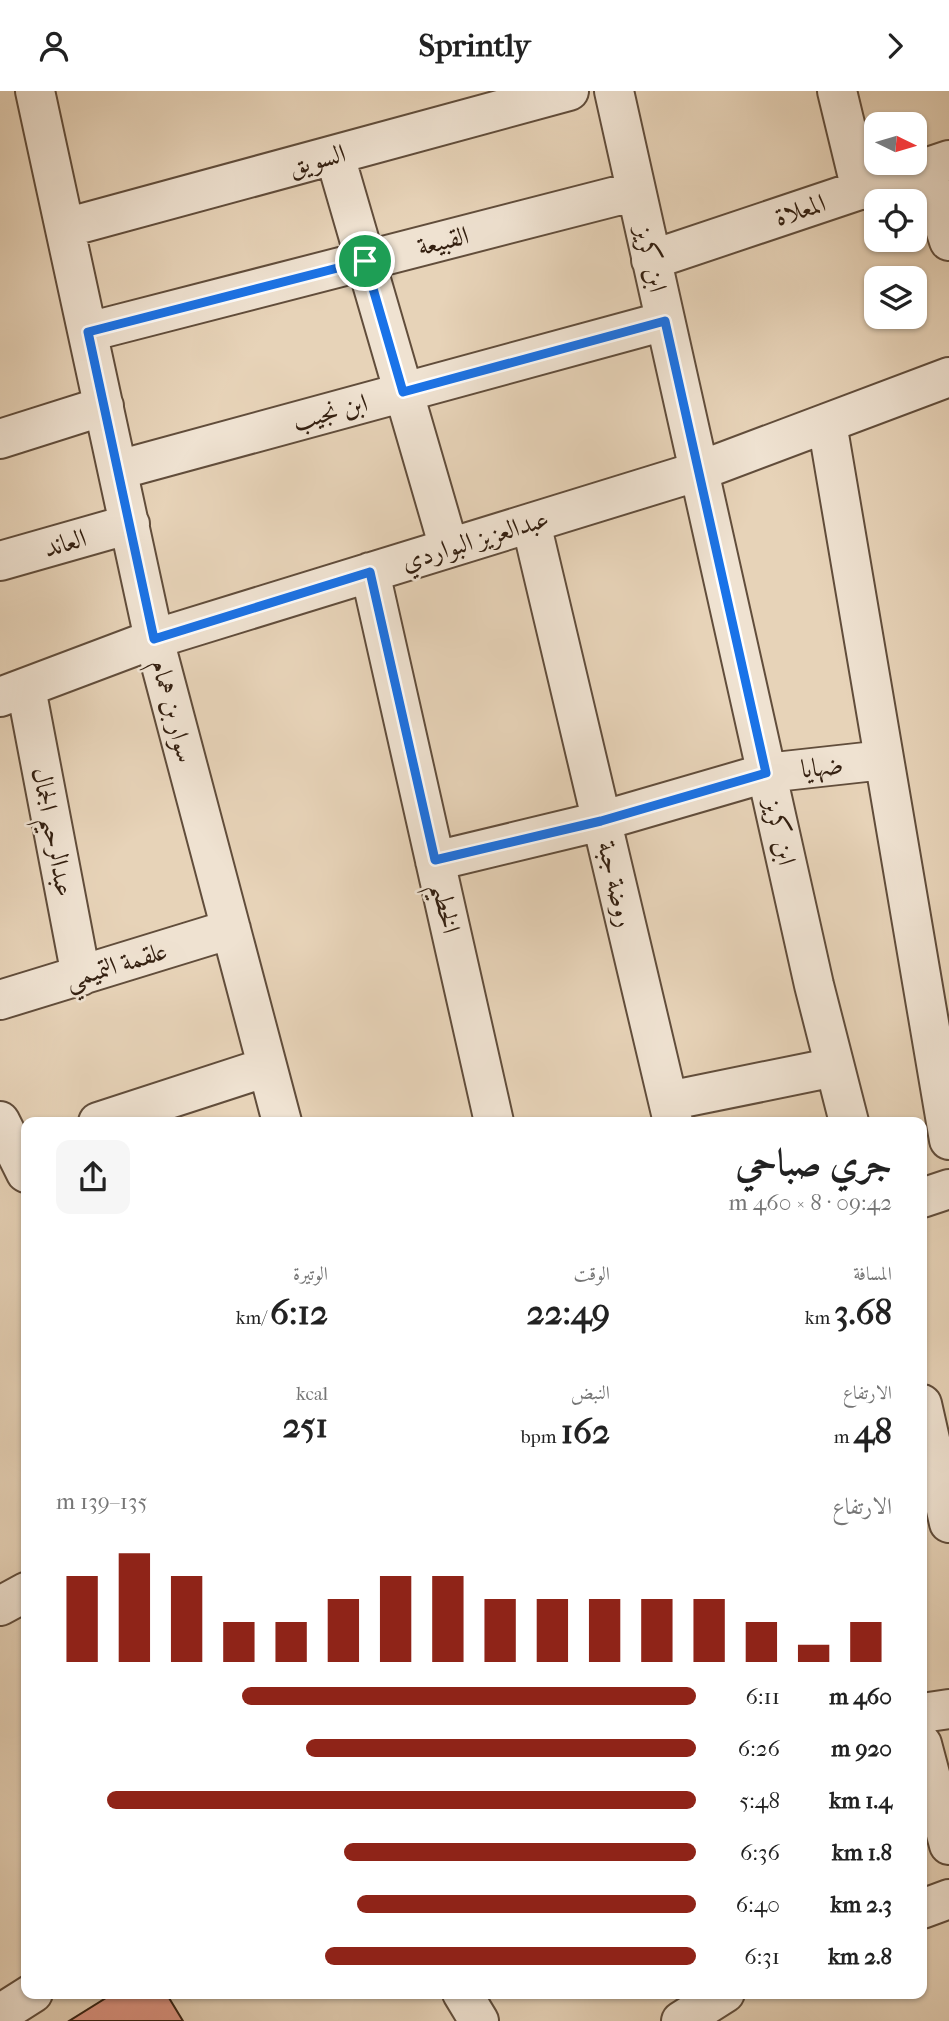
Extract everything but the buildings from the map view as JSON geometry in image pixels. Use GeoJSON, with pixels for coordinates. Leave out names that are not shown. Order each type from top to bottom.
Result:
{"type":"FeatureCollection","features":[{"type":"Feature","properties":{"kind":"street","name":"سوار بن همام"},"geometry":{"type":"LineString","coordinates":[[35,91],[154,639],[281,1117]]}},
{"type":"Feature","properties":{"kind":"street","name":"السويق"},"geometry":{"type":"LineString","coordinates":[[65,228],[569,91]]}},
{"type":"Feature","properties":{"kind":"street","name":"ابن كريز"},"geometry":{"type":"LineString","coordinates":[[614,91],[814,985],[848,1117]]}},
{"type":"Feature","properties":{"kind":"street"},"geometry":{"type":"LineString","coordinates":[[836,91],[861,190]]}},
{"type":"Feature","properties":{"kind":"street"},"geometry":{"type":"LineString","coordinates":[[335,156],[449,548]]}},
{"type":"Feature","properties":{"kind":"street"},"geometry":{"type":"LineString","coordinates":[[937,164],[949,241]]}},
{"type":"Feature","properties":{"kind":"street","name":"المعلاة"},"geometry":{"type":"LineString","coordinates":[[651,260],[937,164]]}},
{"type":"Feature","properties":{"kind":"street","name":"القبيعة"},"geometry":{"type":"LineString","coordinates":[[88,332],[636,191]]}},
{"type":"Feature","properties":{"kind":"street","name":"ابن نجيب"},"geometry":{"type":"LineString","coordinates":[[118,470],[665,321]]}},
{"type":"Feature","properties":{"kind":"street","name":"عبدالعزيز البواردي"},"geometry":{"type":"LineString","coordinates":[[13,693],[154,639],[699,471],[949,377]]}},
{"type":"Feature","properties":{"kind":"street"},"geometry":{"type":"LineString","coordinates":[[0,439],[104,406]]}},
{"type":"Feature","properties":{"kind":"street"},"geometry":{"type":"LineString","coordinates":[[827,423],[949,1140]]}},
{"type":"Feature","properties":{"kind":"street","name":"روضة جبة"},"geometry":{"type":"LineString","coordinates":[[531,523],[670,1112]]}},
{"type":"Feature","properties":{"kind":"street","name":"العاند"},"geometry":{"type":"LineString","coordinates":[[0,562],[130,524]]}},
{"type":"Feature","properties":{"kind":"street","name":"الخطيم"},"geometry":{"type":"LineString","coordinates":[[370,572],[493,1117]]}},
{"type":"Feature","properties":{"kind":"street","name":"عبدالرحيم الجمال"},"geometry":{"type":"LineString","coordinates":[[13,693],[81,976]]}},
{"type":"Feature","properties":{"kind":"street","name":"ضهايا"},"geometry":{"type":"LineString","coordinates":[[435,860],[601,821],[766,773],[884,760]]}},
{"type":"Feature","properties":{"kind":"street","name":"علقمة التميمي"},"geometry":{"type":"LineString","coordinates":[[0,1000],[231,929]]}},
{"type":"Feature","properties":{"kind":"street"},"geometry":{"type":"LineString","coordinates":[[113,1117],[267,1067]]}},
{"type":"Feature","properties":{"kind":"street"},"geometry":{"type":"LineString","coordinates":[[670,1112],[835,1067]]}},
{"type":"Feature","properties":{"kind":"street"},"geometry":{"type":"LineString","coordinates":[[927,1196],[949,1189]]}},
{"type":"Feature","properties":{"kind":"street"},"geometry":{"type":"LineString","coordinates":[[927,1431],[949,1523]]}},
{"type":"Feature","properties":{"kind":"street"},"geometry":{"type":"LineString","coordinates":[[0,1606],[21,1595]]}},
{"type":"Feature","properties":{"kind":"street"},"geometry":{"type":"LineString","coordinates":[[927,1712],[949,1709]]}},
{"type":"Feature","properties":{"kind":"street"},"geometry":{"type":"LineString","coordinates":[[927,1763],[949,1845]]}},
{"type":"Feature","properties":{"kind":"street"},"geometry":{"type":"LineString","coordinates":[[927,1907],[949,1899]]}},
{"type":"Feature","properties":{"kind":"street"},"geometry":{"type":"LineString","coordinates":[[0,2014],[24,1999]]}},
{"type":"Feature","properties":{"kind":"street"},"geometry":{"type":"LineString","coordinates":[[466,1999],[479,2021]]}},
{"type":"Feature","properties":{"kind":"route"},"geometry":{"type":"LineString","coordinates":[[365,261],[403,392],[665,321],[766,773],[601,821],[435,860],[370,572],[154,639],[88,332],[365,261]]}}]}
